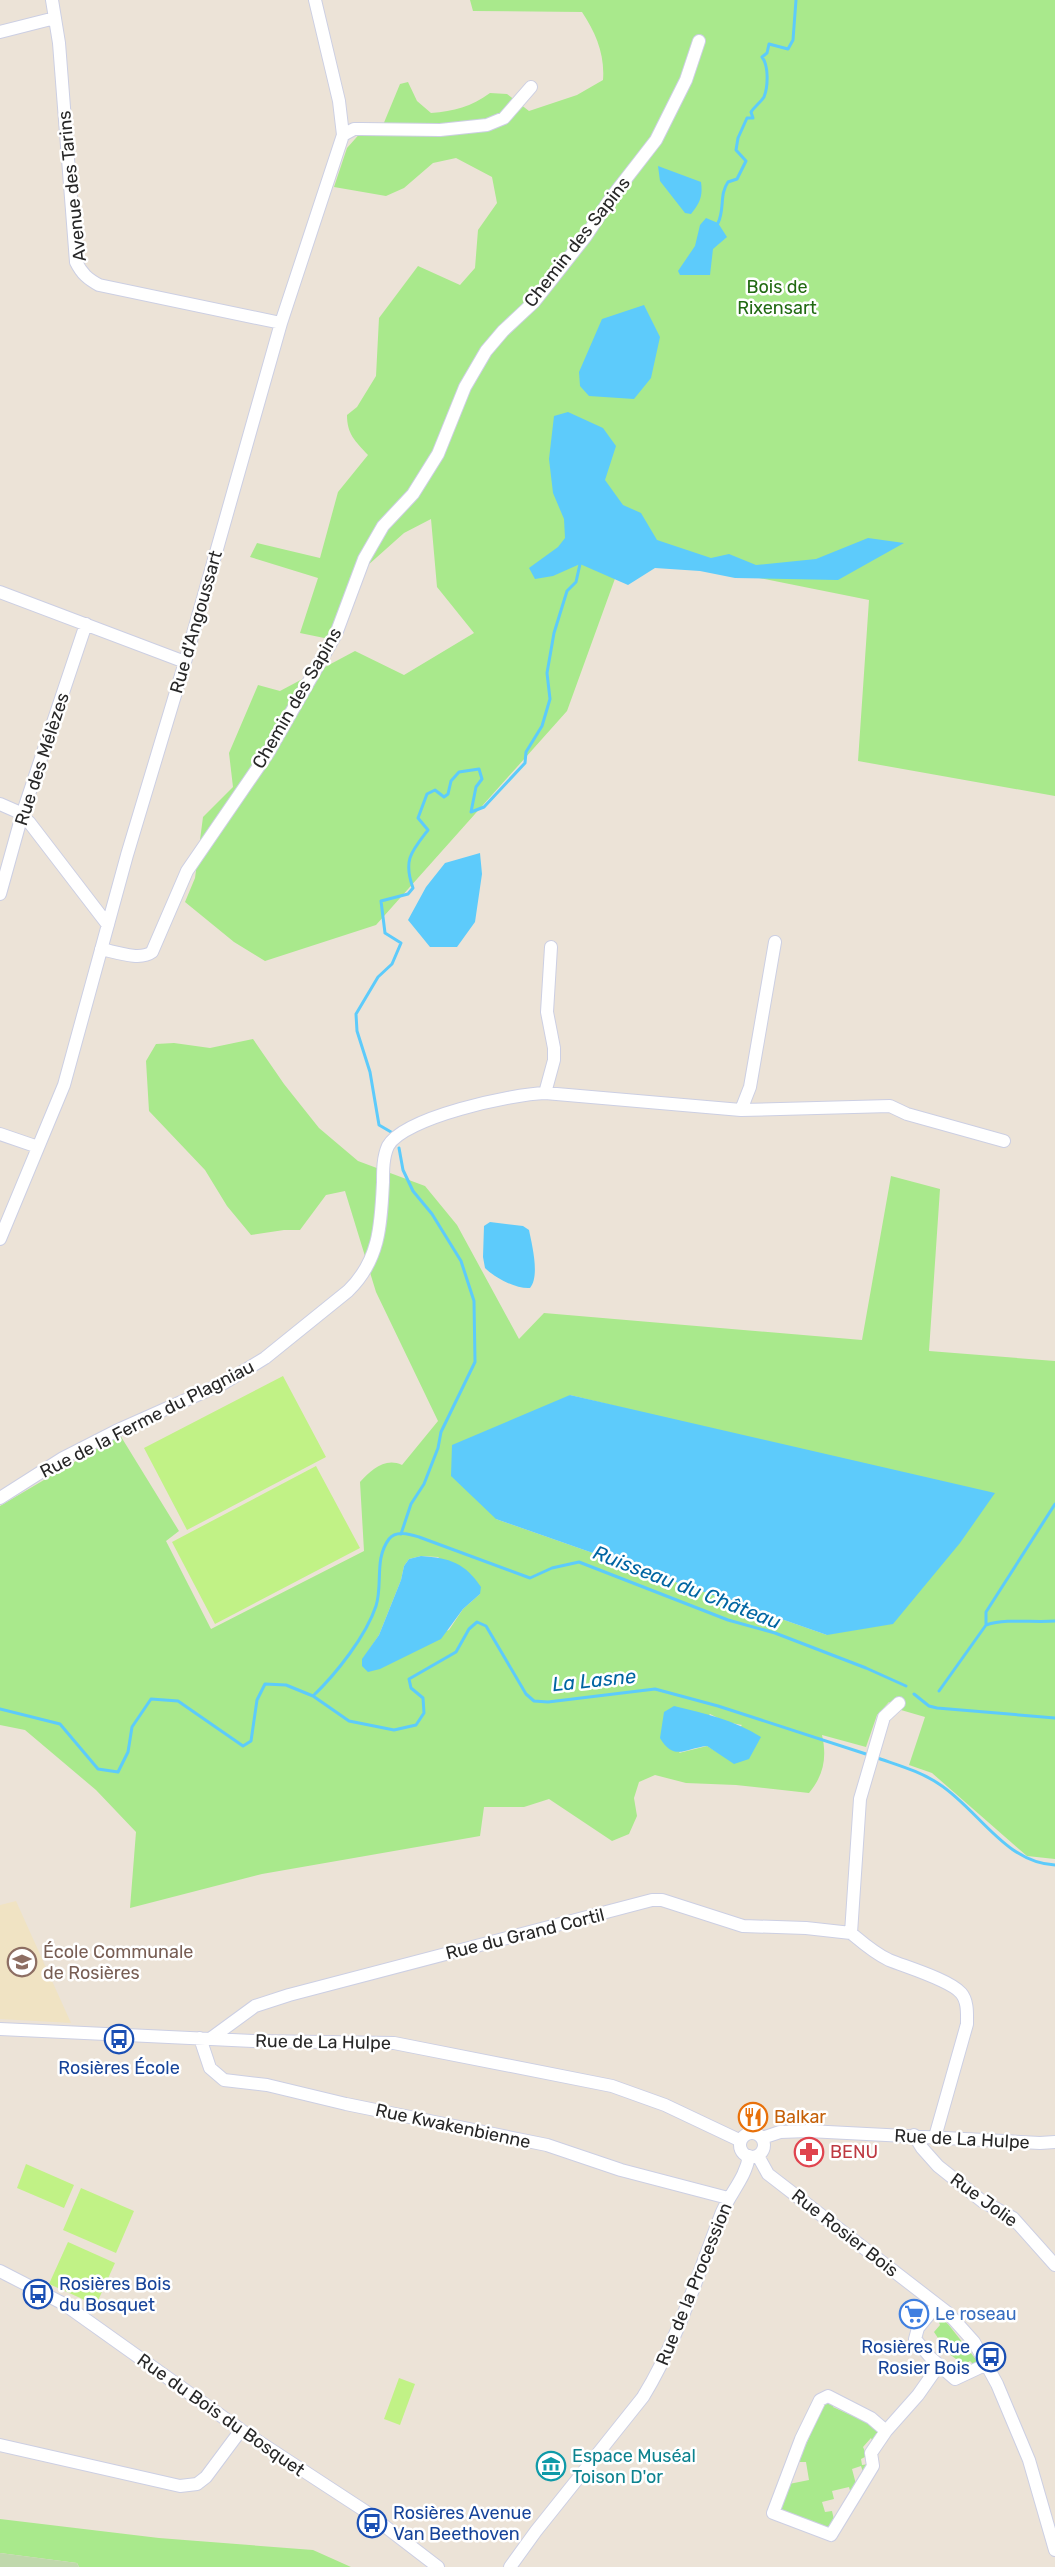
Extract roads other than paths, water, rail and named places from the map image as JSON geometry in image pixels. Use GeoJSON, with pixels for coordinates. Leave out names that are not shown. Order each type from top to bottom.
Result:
{"type":"FeatureCollection","features":[{"type":"Feature","properties":{"kind":"street","name":"Avenue des Tarins"},"geometry":{"type":"LineString","coordinates":[[52,0],[59,43],[76,262],[81,272],[99,285],[281,323]]}},
{"type":"Feature","properties":{"kind":"street","name":"Rue d'Angoussart"},"geometry":{"type":"LineString","coordinates":[[0,1239],[64,1085],[281,323],[343,135],[339,101],[315,0]]}},
{"type":"Feature","properties":{"kind":"street"},"geometry":{"type":"LineString","coordinates":[[0,32],[55,18]]}},
{"type":"Feature","properties":{"kind":"street","name":"Chemin des Sapins"},"geometry":{"type":"LineString","coordinates":[[101,949],[138,956],[146,956],[152,952],[187,871],[268,753],[336,634],[363,559],[383,526],[413,494],[438,454],[465,387],[486,351],[503,331],[534,302],[586,237],[611,198],[656,140],[686,80],[699,41]]}},
{"type":"Feature","properties":{"kind":"street"},"geometry":{"type":"LineString","coordinates":[[343,135],[354,129],[440,130],[487,125],[504,118],[531,87]]}},
{"type":"Feature","properties":{"kind":"street"},"geometry":{"type":"LineString","coordinates":[[0,592],[185,662]]}},
{"type":"Feature","properties":{"kind":"street","name":"Rue des Mélèzes"},"geometry":{"type":"LineString","coordinates":[[0,894],[22,815],[86,624]]}},
{"type":"Feature","properties":{"kind":"street"},"geometry":{"type":"LineString","coordinates":[[0,804],[22,815],[108,925]]}},
{"type":"Feature","properties":{"kind":"street"},"geometry":{"type":"LineString","coordinates":[[741,1110],[750,1087],[775,942]]}},
{"type":"Feature","properties":{"kind":"street"},"geometry":{"type":"LineString","coordinates":[[545,1093],[554,1060],[547,1012],[551,947]]}},
{"type":"Feature","properties":{"kind":"street","name":"Rue de la Ferme du Plagniau"},"geometry":{"type":"LineString","coordinates":[[0,1498],[63,1458],[234,1378],[265,1358],[348,1291],[360,1279],[371,1261],[378,1242],[383,1166],[390,1143],[405,1132],[455,1109],[516,1095],[545,1093],[741,1110],[892,1106],[907,1114],[1004,1141]]}},
{"type":"Feature","properties":{"kind":"street"},"geometry":{"type":"LineString","coordinates":[[0,1134],[38,1147]]}},
{"type":"Feature","properties":{"kind":"street"},"geometry":{"type":"LineString","coordinates":[[899,1703],[884,1717],[860,1799],[851,1933],[870,1949],[888,1959],[955,1988],[965,2001],[968,2012],[966,2024],[935,2137]]}},
{"type":"Feature","properties":{"kind":"street","name":"Rue du Grand Cortil"},"geometry":{"type":"LineString","coordinates":[[205,2039],[255,2006],[289,1995],[652,1900],[662,1900],[743,1926],[806,1928],[851,1933]]}},
{"type":"Feature","properties":{"kind":"street","name":"Rue de La Hulpe"},"geometry":{"type":"LineString","coordinates":[[0,2029],[253,2041],[370,2041],[407,2045],[612,2086],[665,2104],[739,2140]]}},
{"type":"Feature","properties":{"kind":"street","name":"Rue Kwakenbienne"},"geometry":{"type":"LineString","coordinates":[[205,2039],[210,2068],[224,2080],[267,2085],[346,2104],[547,2145],[621,2170],[728,2198]]}},
{"type":"Feature","properties":{"kind":"street","name":"Rue de La Hulpe"},"geometry":{"type":"LineString","coordinates":[[762,2138],[792,2131],[1055,2142]]}},
{"type":"Feature","properties":{"kind":"street"},"geometry":{"type":"LineString","coordinates":[[752,2132],[762,2138],[764,2148],[754,2156],[740,2150],[739,2140],[742,2136],[752,2132]]}},
{"type":"Feature","properties":{"kind":"street","name":"Rue Jolie"},"geometry":{"type":"LineString","coordinates":[[914,2136],[938,2166],[982,2201],[1013,2218],[1055,2265]]}},
{"type":"Feature","properties":{"kind":"street","name":"Rue de la Procession"},"geometry":{"type":"LineString","coordinates":[[510,2567],[536,2530],[643,2397],[677,2331],[728,2198],[747,2171],[754,2156]]}},
{"type":"Feature","properties":{"kind":"street","name":"Rue Rosier Bois"},"geometry":{"type":"LineString","coordinates":[[754,2156],[768,2174],[938,2305],[967,2334],[987,2364],[1029,2460],[1055,2550]]}},
{"type":"Feature","properties":{"kind":"street"},"geometry":{"type":"LineString","coordinates":[[747,2171],[768,2174]]}},
{"type":"Feature","properties":{"kind":"street","name":"Rue du Bois du Bosquet"},"geometry":{"type":"LineString","coordinates":[[0,2271],[64,2304],[241,2430],[365,2511],[438,2567]]}},
{"type":"Feature","properties":{"kind":"street"},"geometry":{"type":"LineString","coordinates":[[938,2305],[918,2328],[915,2339],[955,2379],[987,2364]]}},
{"type":"Feature","properties":{"kind":"street"},"geometry":{"type":"LineString","coordinates":[[886,2431],[871,2418],[828,2396],[820,2400],[801,2439],[773,2513],[831,2535],[873,2466],[872,2453],[886,2431],[918,2395],[939,2365]]}},
{"type":"Feature","properties":{"kind":"street"},"geometry":{"type":"LineString","coordinates":[[0,2445],[180,2486],[197,2484],[206,2477],[241,2430]]}},
{"type":"Feature","properties":{"kind":"water"},"geometry":{"type":"Polygon","coordinates":[[[658,166],[701,182],[700,199],[691,214],[685,213],[660,181],[658,166]]]}},
{"type":"Feature","properties":{"kind":"water"},"geometry":{"type":"Polygon","coordinates":[[[706,218],[718,223],[727,237],[713,249],[710,275],[680,275],[678,271],[695,246],[700,225],[706,218]]]}},
{"type":"Feature","properties":{"kind":"water"},"geometry":{"type":"Polygon","coordinates":[[[644,305],[660,337],[651,378],[634,399],[589,396],[580,386],[579,372],[602,319],[644,305]]]}},
{"type":"Feature","properties":{"kind":"water"},"geometry":{"type":"Polygon","coordinates":[[[568,412],[603,428],[616,446],[605,480],[623,505],[641,513],[657,540],[711,558],[729,554],[756,565],[816,559],[868,538],[904,543],[838,580],[735,578],[700,571],[655,568],[628,585],[580,564],[553,576],[535,579],[529,568],[558,547],[565,538],[564,519],[553,493],[549,459],[554,416],[568,412]]]}},
{"type":"Feature","properties":{"kind":"water"},"geometry":{"type":"Polygon","coordinates":[[[480,853],[482,874],[475,922],[457,947],[430,947],[408,920],[426,887],[445,863],[480,853]]]}},
{"type":"Feature","properties":{"kind":"water"},"geometry":{"type":"Polygon","coordinates":[[[490,1222],[523,1226],[529,1230],[535,1268],[530,1288],[518,1287],[506,1282],[485,1268],[484,1226],[490,1222]]]}},
{"type":"Feature","properties":{"kind":"water"},"geometry":{"type":"Polygon","coordinates":[[[570,1395],[995,1493],[960,1543],[893,1624],[827,1635],[496,1519],[451,1476],[452,1445],[570,1395]]]}},
{"type":"Feature","properties":{"kind":"water"},"geometry":{"type":"Polygon","coordinates":[[[421,1556],[449,1560],[463,1567],[481,1587],[480,1594],[463,1609],[441,1639],[380,1669],[368,1672],[362,1666],[362,1659],[379,1635],[401,1580],[404,1566],[409,1559],[421,1556]]]}},
{"type":"Feature","properties":{"kind":"water"},"geometry":{"type":"Polygon","coordinates":[[[674,1706],[708,1714],[761,1737],[749,1759],[734,1764],[707,1746],[675,1752],[670,1750],[660,1738],[664,1712],[674,1706]]]}},
{"type":"Feature","properties":{"kind":"waterway"},"geometry":{"type":"LineString","coordinates":[[718,223],[725,187],[728,182],[737,179],[746,161],[736,150],[738,138],[747,118],[753,118],[751,112],[764,97],[767,71],[762,57],[767,53],[769,44],[788,49],[793,40],[796,0]]}},
{"type":"Feature","properties":{"kind":"waterway"},"geometry":{"type":"LineString","coordinates":[[391,1132],[379,1125],[370,1072],[357,1031],[356,1014],[378,977],[392,964],[401,943],[385,933],[381,901],[408,894],[413,888],[409,863],[413,851],[428,830],[418,818],[427,794],[435,790],[444,797],[448,794],[451,781],[459,772],[479,769],[482,779],[476,787],[471,812],[484,807],[525,763],[526,752],[542,726],[550,699],[547,673],[554,633],[567,591],[576,582],[580,564]]}},
{"type":"Feature","properties":{"kind":"waterway"},"geometry":{"type":"LineString","coordinates":[[399,1148],[403,1170],[413,1191],[432,1214],[461,1261],[474,1301],[475,1362],[441,1432],[438,1448],[424,1484],[411,1504],[401,1534]]}},
{"type":"Feature","properties":{"kind":"waterway"},"geometry":{"type":"LineString","coordinates":[[939,1691],[986,1625],[986,1612],[1055,1504]]}},
{"type":"Feature","properties":{"kind":"waterway","name":"Ruisseau du Château"},"geometry":{"type":"LineString","coordinates":[[313,1696],[340,1666],[365,1630],[378,1598],[380,1563],[384,1547],[395,1534],[419,1537],[530,1578],[552,1568],[579,1562],[728,1620],[775,1633],[906,1686]]}},
{"type":"Feature","properties":{"kind":"waterway"},"geometry":{"type":"LineString","coordinates":[[986,1625],[1011,1621],[1055,1621]]}},
{"type":"Feature","properties":{"kind":"waterway","name":"La Lasne"},"geometry":{"type":"LineString","coordinates":[[0,1709],[60,1724],[98,1769],[118,1772],[128,1752],[132,1727],[151,1699],[178,1701],[243,1746],[251,1741],[257,1700],[265,1684],[286,1685],[313,1696],[349,1721],[394,1730],[416,1725],[424,1713],[423,1698],[411,1688],[409,1679],[456,1652],[469,1629],[477,1622],[486,1626],[526,1694],[534,1701],[548,1702],[655,1689],[718,1706],[869,1755]]}},
{"type":"Feature","properties":{"kind":"waterway","name":"Ruisseau du Château"},"geometry":{"type":"LineString","coordinates":[[914,1694],[929,1706],[937,1708],[1055,1718]]}},
{"type":"Feature","properties":{"kind":"waterway","name":"La Lasne"},"geometry":{"type":"LineString","coordinates":[[875,1757],[932,1779],[1021,1855],[1037,1862],[1055,1865]]}},
{"type":"Feature","properties":{"kind":"place","name":"École Communale de Rosières"},"geometry":{"type":"Point","coordinates":[22,1962]}},
{"type":"Feature","properties":{"kind":"place","name":"Rosières École"},"geometry":{"type":"Point","coordinates":[119,2039]}},
{"type":"Feature","properties":{"kind":"place","name":"Balkar"},"geometry":{"type":"Point","coordinates":[753,2117]}},
{"type":"Feature","properties":{"kind":"place","name":"BENU"},"geometry":{"type":"Point","coordinates":[809,2152]}},
{"type":"Feature","properties":{"kind":"place","name":"Rosières Bois du Bosquet"},"geometry":{"type":"Point","coordinates":[38,2294]}},
{"type":"Feature","properties":{"kind":"place","name":"Le roseau"},"geometry":{"type":"Point","coordinates":[914,2314]}},
{"type":"Feature","properties":{"kind":"place","name":"Rosières Rue Rosier Bois"},"geometry":{"type":"Point","coordinates":[991,2357]}},
{"type":"Feature","properties":{"kind":"place","name":"Espace Muséal Toison D'or"},"geometry":{"type":"Point","coordinates":[551,2466]}},
{"type":"Feature","properties":{"kind":"place","name":"Rosières Avenue Van Beethoven"},"geometry":{"type":"Point","coordinates":[372,2523]}},
{"type":"Feature","properties":{"kind":"park label","name":"Bois de Rixensart"},"geometry":{"type":"Point","coordinates":[777,297]}}]}
